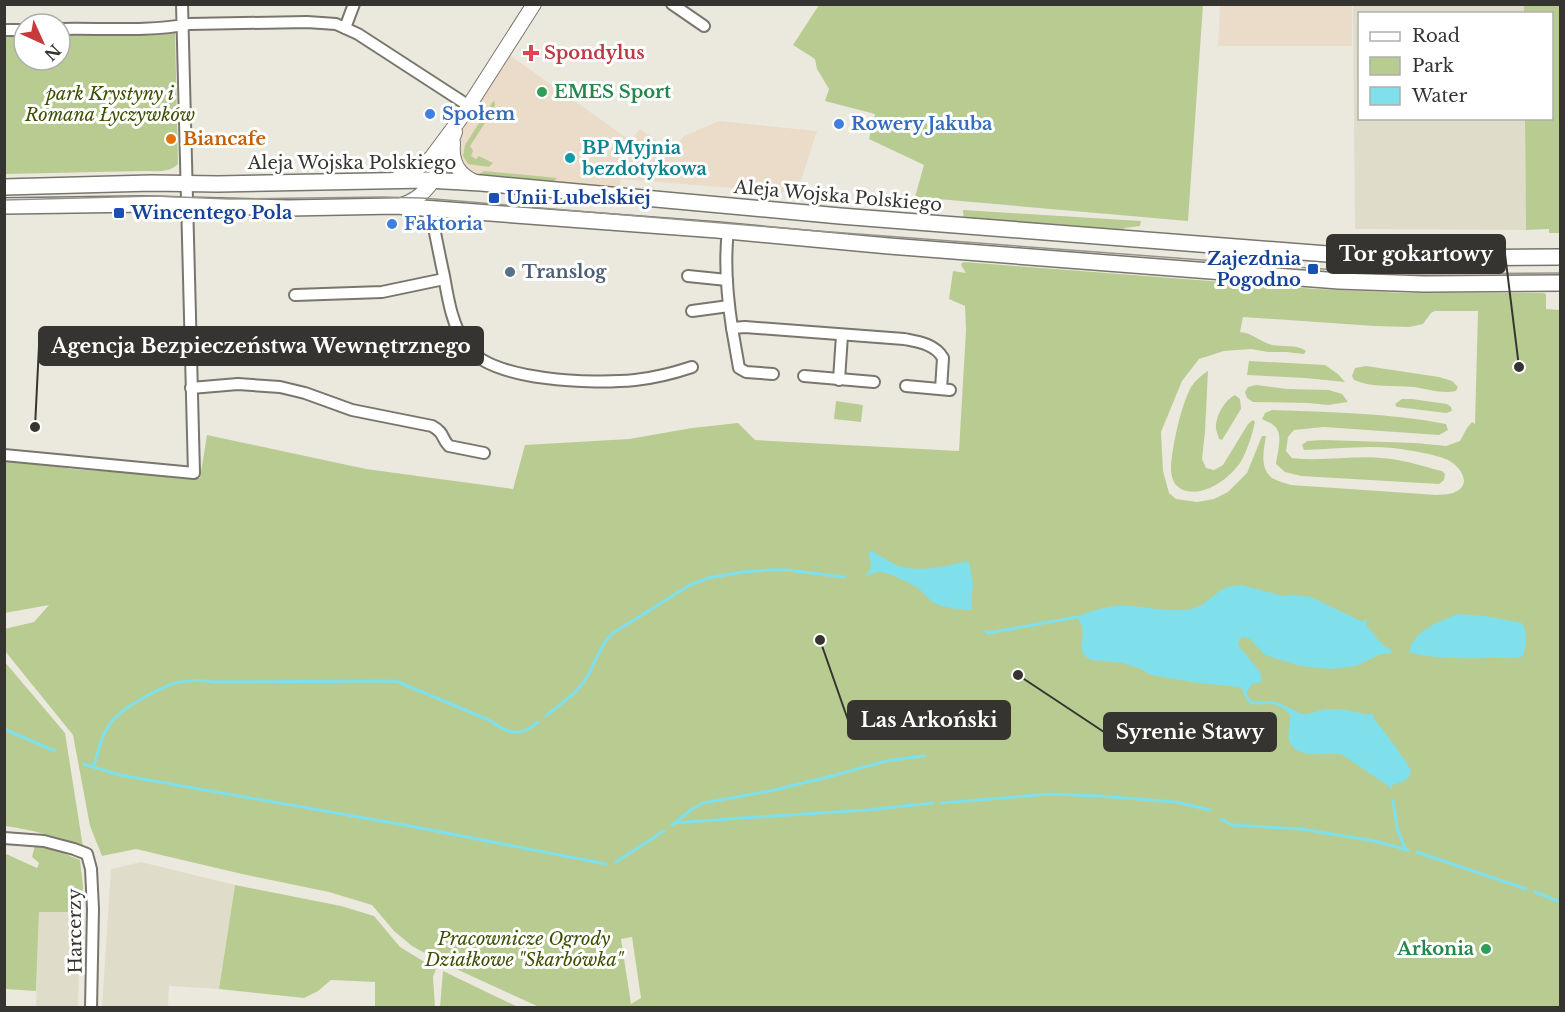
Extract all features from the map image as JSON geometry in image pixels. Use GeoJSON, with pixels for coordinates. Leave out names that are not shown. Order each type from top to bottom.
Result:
{"type":"FeatureCollection","features":[{"type":"Feature","properties":{"kind":"main road","name":"Aleja Wojska Polskiego"},"geometry":{"type":"LineString","coordinates":[[4,187],[392,180],[480,183],[852,217],[1340,255],[1410,258],[1560,258]]}},
{"type":"Feature","properties":{"kind":"main road"},"geometry":{"type":"LineString","coordinates":[[4,206],[122,204],[299,208],[396,206],[1347,282],[1560,283]]}},
{"type":"Feature","properties":{"kind":"street"},"geometry":{"type":"LineString","coordinates":[[4,455],[194,473],[182,4]]}},
{"type":"Feature","properties":{"kind":"street"},"geometry":{"type":"LineString","coordinates":[[345,28],[354,4]]}},
{"type":"Feature","properties":{"kind":"street"},"geometry":{"type":"LineString","coordinates":[[431,183],[436,161],[534,4]]}},
{"type":"Feature","properties":{"kind":"street"},"geometry":{"type":"LineString","coordinates":[[672,4],[704,27]]}},
{"type":"Feature","properties":{"kind":"street"},"geometry":{"type":"LineString","coordinates":[[72,29],[159,28],[307,21],[336,24],[358,34],[466,111]]}},
{"type":"Feature","properties":{"kind":"street"},"geometry":{"type":"LineString","coordinates":[[392,180],[436,161],[454,136],[466,111]]}},
{"type":"Feature","properties":{"kind":"street"},"geometry":{"type":"LineString","coordinates":[[454,136],[452,152],[456,166],[464,176],[480,183]]}},
{"type":"Feature","properties":{"kind":"street","name":"Aleja Wojska Polskiego"},"geometry":{"type":"LineString","coordinates":[[396,206],[414,200],[431,183]]}},
{"type":"Feature","properties":{"kind":"street","name":"Aleja Wojska Polskiego"},"geometry":{"type":"LineString","coordinates":[[430,209],[431,183]]}},
{"type":"Feature","properties":{"kind":"street"},"geometry":{"type":"LineString","coordinates":[[430,209],[453,315],[466,345],[474,354],[498,367],[538,378],[565,380],[635,380],[692,367]]}},
{"type":"Feature","properties":{"kind":"street"},"geometry":{"type":"LineString","coordinates":[[728,231],[726,258],[729,306],[739,368],[746,372],[773,374]]}},
{"type":"Feature","properties":{"kind":"street"},"geometry":{"type":"LineString","coordinates":[[688,276],[727,280]]}},
{"type":"Feature","properties":{"kind":"street"},"geometry":{"type":"LineString","coordinates":[[295,295],[382,292],[444,279]]}},
{"type":"Feature","properties":{"kind":"street"},"geometry":{"type":"LineString","coordinates":[[692,311],[729,306]]}},
{"type":"Feature","properties":{"kind":"street"},"geometry":{"type":"LineString","coordinates":[[732,328],[745,327],[904,339],[935,348],[944,358],[946,390],[906,386]]}},
{"type":"Feature","properties":{"kind":"street"},"geometry":{"type":"LineString","coordinates":[[839,380],[842,335]]}},
{"type":"Feature","properties":{"kind":"street"},"geometry":{"type":"LineString","coordinates":[[804,376],[874,382]]}},
{"type":"Feature","properties":{"kind":"street"},"geometry":{"type":"LineString","coordinates":[[191,388],[238,384],[280,387],[305,393],[352,410],[432,426],[442,432],[449,446],[484,453]]}},
{"type":"Feature","properties":{"kind":"street","name":"Harcerzy"},"geometry":{"type":"LineString","coordinates":[[4,838],[56,843],[87,854],[91,869],[93,909],[91,1008]]}},
{"type":"Feature","properties":{"kind":"shaded area"},"geometry":{"type":"Polygon","coordinates":[[[1220,5],[1352,5],[1352,46],[1218,46],[1220,5]]]}},
{"type":"Feature","properties":{"kind":"shaded area"},"geometry":{"type":"Polygon","coordinates":[[[1353,5],[1524,5],[1524,12],[1358,12],[1358,120],[1525,120],[1526,230],[1355,229],[1353,5]]]}},
{"type":"Feature","properties":{"kind":"shaded area"},"geometry":{"type":"Polygon","coordinates":[[[505,52],[630,140],[640,129],[673,148],[684,136],[719,121],[817,131],[797,193],[621,179],[619,193],[477,180],[463,173],[456,137],[505,52]]]}},
{"type":"Feature","properties":{"kind":"shaded area"},"geometry":{"type":"Polygon","coordinates":[[[141,862],[235,885],[219,989],[169,986],[168,1007],[102,1008],[111,869],[141,862]]]}},
{"type":"Feature","properties":{"kind":"shaded area"},"geometry":{"type":"Polygon","coordinates":[[[39,911],[81,912],[78,1007],[36,1008],[39,911]]]}},
{"type":"Feature","properties":{"kind":"green space"},"geometry":{"type":"Polygon","coordinates":[[[819,5],[1203,5],[1188,221],[915,197],[924,165],[869,139],[875,114],[825,101],[829,89],[817,69],[815,59],[793,45],[819,5]]]}},
{"type":"Feature","properties":{"kind":"green space"},"geometry":{"type":"Polygon","coordinates":[[[1524,5],[1560,5],[1560,233],[1549,233],[1549,229],[1526,230],[1525,120],[1553,120],[1553,12],[1524,12],[1524,5]]]}},
{"type":"Feature","properties":{"kind":"green space","name":"park Krystyny i Romana Łyczywków"},"geometry":{"type":"Polygon","coordinates":[[[175,33],[178,164],[175,167],[157,171],[5,174],[5,37],[12,37],[12,72],[72,72],[72,36],[175,33]]]}},
{"type":"Feature","properties":{"kind":"green space"},"geometry":{"type":"Polygon","coordinates":[[[494,100],[494,109],[470,146],[473,151],[471,156],[476,159],[479,156],[493,163],[489,167],[468,164],[463,156],[465,145],[494,100]]]}},
{"type":"Feature","properties":{"kind":"green space"},"geometry":{"type":"Polygon","coordinates":[[[484,171],[557,178],[551,182],[478,175],[484,171]]]}},
{"type":"Feature","properties":{"kind":"green space"},"geometry":{"type":"Polygon","coordinates":[[[963,210],[1141,221],[1140,226],[1125,228],[1115,234],[964,222],[963,210]]]}},
{"type":"Feature","properties":{"kind":"green space"},"geometry":{"type":"Polygon","coordinates":[[[962,263],[1316,289],[1409,293],[1543,293],[1546,294],[1546,309],[1560,310],[1560,1007],[537,1007],[412,946],[394,931],[372,905],[329,892],[136,849],[102,856],[90,826],[73,735],[5,651],[4,629],[34,622],[49,605],[5,613],[5,461],[72,469],[200,478],[207,435],[366,469],[513,489],[525,445],[629,439],[738,423],[755,440],[959,451],[966,330],[965,306],[949,299],[953,271],[966,273],[962,263]],[[1435,311],[1423,324],[1409,327],[1243,317],[1240,332],[1272,345],[1294,347],[1306,351],[1304,354],[1251,349],[1224,351],[1199,359],[1182,381],[1161,432],[1163,471],[1169,493],[1176,499],[1197,502],[1214,499],[1228,492],[1247,473],[1262,436],[1266,436],[1263,458],[1265,469],[1272,478],[1291,485],[1437,495],[1451,494],[1460,489],[1464,480],[1457,466],[1436,456],[1382,447],[1304,450],[1302,445],[1307,441],[1324,440],[1446,446],[1460,441],[1472,422],[1475,424],[1478,311],[1435,311]],[[632,937],[621,939],[631,1004],[641,998],[632,937]]]}},
{"type":"Feature","properties":{"kind":"green space"},"geometry":{"type":"Polygon","coordinates":[[[1249,361],[1325,365],[1345,382],[1247,375],[1249,361]]]}},
{"type":"Feature","properties":{"kind":"green space"},"geometry":{"type":"Polygon","coordinates":[[[1366,366],[1439,377],[1452,381],[1458,387],[1456,391],[1440,392],[1414,387],[1361,383],[1354,380],[1352,376],[1355,368],[1366,366]]]}},
{"type":"Feature","properties":{"kind":"green space"},"geometry":{"type":"Polygon","coordinates":[[[1208,371],[1202,459],[1206,468],[1214,470],[1223,465],[1248,424],[1253,420],[1255,422],[1245,454],[1230,474],[1210,488],[1195,492],[1185,491],[1175,484],[1171,474],[1175,440],[1180,416],[1191,387],[1208,371]]]}},
{"type":"Feature","properties":{"kind":"green space"},"geometry":{"type":"Polygon","coordinates":[[[1256,385],[1287,389],[1329,390],[1342,394],[1348,402],[1328,405],[1253,402],[1247,398],[1245,392],[1248,387],[1256,385]]]}},
{"type":"Feature","properties":{"kind":"green space"},"geometry":{"type":"Polygon","coordinates":[[[1235,395],[1240,399],[1241,409],[1222,440],[1219,439],[1216,429],[1217,419],[1224,405],[1235,395]]]}},
{"type":"Feature","properties":{"kind":"green space"},"geometry":{"type":"Polygon","coordinates":[[[1402,399],[1447,404],[1452,411],[1446,413],[1397,407],[1395,404],[1402,399]]]}},
{"type":"Feature","properties":{"kind":"green space"},"geometry":{"type":"Polygon","coordinates":[[[836,401],[863,405],[861,422],[834,419],[836,401]]]}},
{"type":"Feature","properties":{"kind":"green space"},"geometry":{"type":"Polygon","coordinates":[[[1272,410],[1381,415],[1446,424],[1448,430],[1439,435],[1324,427],[1294,430],[1288,437],[1286,451],[1292,458],[1366,457],[1397,460],[1442,471],[1445,474],[1444,480],[1439,484],[1301,476],[1285,472],[1276,464],[1278,432],[1272,424],[1262,419],[1265,413],[1272,410]]]}},
{"type":"Feature","properties":{"kind":"green space"},"geometry":{"type":"Polygon","coordinates":[[[4,661],[65,733],[83,847],[45,834],[5,826],[4,661]]]}},
{"type":"Feature","properties":{"kind":"green space"},"geometry":{"type":"Polygon","coordinates":[[[35,845],[48,847],[80,860],[83,886],[81,912],[39,912],[36,991],[5,989],[4,853],[37,868],[39,863],[32,857],[35,845]]]}},
{"type":"Feature","properties":{"kind":"green space"},"geometry":{"type":"Polygon","coordinates":[[[235,885],[341,906],[374,916],[400,947],[436,969],[433,977],[435,1007],[375,1007],[375,982],[331,980],[318,991],[304,998],[219,989],[235,885]]]}},
{"type":"Feature","properties":{"kind":"green space","name":"Pracownicze Ogrody Działkowe \"Skarbówka\""},"geometry":{"type":"Polygon","coordinates":[[[443,971],[518,1007],[440,1007],[443,971]]]}},
{"type":"Feature","properties":{"kind":"water"},"geometry":{"type":"Polygon","coordinates":[[[871,551],[892,563],[909,568],[928,568],[969,562],[973,584],[971,610],[936,604],[918,588],[883,572],[866,577],[871,568],[869,553],[871,551]]]}},
{"type":"Feature","properties":{"kind":"water"},"geometry":{"type":"Polygon","coordinates":[[[1241,585],[1283,596],[1311,597],[1363,622],[1365,619],[1366,625],[1381,643],[1391,649],[1392,653],[1381,654],[1356,666],[1333,669],[1309,667],[1265,655],[1250,639],[1244,637],[1239,639],[1238,645],[1260,672],[1262,681],[1251,685],[1244,693],[1238,687],[1151,675],[1123,663],[1091,660],[1083,653],[1083,631],[1077,617],[1117,606],[1191,609],[1200,606],[1225,588],[1241,585]]]}},
{"type":"Feature","properties":{"kind":"water"},"geometry":{"type":"Polygon","coordinates":[[[1458,614],[1522,623],[1526,635],[1523,656],[1454,658],[1409,652],[1416,638],[1428,628],[1458,614]]]}},
{"type":"Feature","properties":{"kind":"water"},"geometry":{"type":"Polygon","coordinates":[[[1286,706],[1301,714],[1326,709],[1341,709],[1369,715],[1371,713],[1410,768],[1410,775],[1403,781],[1392,785],[1390,789],[1341,754],[1311,754],[1297,750],[1289,739],[1290,715],[1285,709],[1286,706]]]}},
{"type":"Feature","properties":{"kind":"waterway"},"geometry":{"type":"LineString","coordinates":[[546,716],[583,683],[601,648],[613,633],[690,585],[708,578],[770,570],[844,577]]}},
{"type":"Feature","properties":{"kind":"waterway"},"geometry":{"type":"LineString","coordinates":[[986,631],[988,633],[1077,617]]}},
{"type":"Feature","properties":{"kind":"waterway"},"geometry":{"type":"LineString","coordinates":[[84,764],[93,767],[105,732],[122,712],[157,691],[189,681],[396,681],[489,720],[505,730],[522,732],[538,722]]}},
{"type":"Feature","properties":{"kind":"waterway"},"geometry":{"type":"LineString","coordinates":[[1245,693],[1252,703],[1273,703],[1285,708]]}},
{"type":"Feature","properties":{"kind":"waterway"},"geometry":{"type":"LineString","coordinates":[[4,729],[55,751]]}},
{"type":"Feature","properties":{"kind":"waterway"},"geometry":{"type":"LineString","coordinates":[[676,822],[703,803],[770,791],[886,761],[924,756]]}},
{"type":"Feature","properties":{"kind":"waterway"},"geometry":{"type":"LineString","coordinates":[[93,767],[120,775],[410,826],[606,864]]}},
{"type":"Feature","properties":{"kind":"waterway"},"geometry":{"type":"LineString","coordinates":[[941,803],[1050,794],[1176,802],[1210,810]]}},
{"type":"Feature","properties":{"kind":"waterway"},"geometry":{"type":"LineString","coordinates":[[1393,801],[1397,828],[1405,849]]}},
{"type":"Feature","properties":{"kind":"waterway"},"geometry":{"type":"LineString","coordinates":[[672,825],[933,803]]}},
{"type":"Feature","properties":{"kind":"waterway"},"geometry":{"type":"LineString","coordinates":[[1221,819],[1233,825],[1301,829],[1375,841],[1408,850]]}},
{"type":"Feature","properties":{"kind":"waterway"},"geometry":{"type":"LineString","coordinates":[[616,862],[664,831]]}},
{"type":"Feature","properties":{"kind":"waterway"},"geometry":{"type":"LineString","coordinates":[[1417,852],[1526,889]]}},
{"type":"Feature","properties":{"kind":"waterway"},"geometry":{"type":"LineString","coordinates":[[1535,892],[1560,902]]}},
{"type":"Feature","properties":{"kind":"tram line"},"geometry":{"type":"LineString","coordinates":[[4,200],[155,196],[229,199],[422,198],[818,231],[1362,272],[1560,273]]}},
{"type":"Feature","properties":{"kind":"place","name":"Spondylus"},"geometry":{"type":"Point","coordinates":[531,53]}},
{"type":"Feature","properties":{"kind":"place","name":"EMES Sport"},"geometry":{"type":"Point","coordinates":[542,92]}},
{"type":"Feature","properties":{"kind":"place","name":"Społem"},"geometry":{"type":"Point","coordinates":[430,114]}},
{"type":"Feature","properties":{"kind":"place","name":"Rowery Jakuba"},"geometry":{"type":"Point","coordinates":[839,124]}},
{"type":"Feature","properties":{"kind":"place","name":"Biancafe"},"geometry":{"type":"Point","coordinates":[171,139]}},
{"type":"Feature","properties":{"kind":"place","name":"BP Myjnia bezdotykowa"},"geometry":{"type":"Point","coordinates":[570,158]}},
{"type":"Feature","properties":{"kind":"place","name":"Unii Lubelskiej"},"geometry":{"type":"Point","coordinates":[494,198]}},
{"type":"Feature","properties":{"kind":"place","name":"Wincentego Pola"},"geometry":{"type":"Point","coordinates":[119,213]}},
{"type":"Feature","properties":{"kind":"place","name":"Faktoria"},"geometry":{"type":"Point","coordinates":[392,224]}},
{"type":"Feature","properties":{"kind":"place","name":"Zajezdnia Pogodno"},"geometry":{"type":"Point","coordinates":[1313,269]}},
{"type":"Feature","properties":{"kind":"place","name":"Translog"},"geometry":{"type":"Point","coordinates":[510,272]}},
{"type":"Feature","properties":{"kind":"place","name":"Tor gokartowy"},"geometry":{"type":"Point","coordinates":[1519,367]}},
{"type":"Feature","properties":{"kind":"place","name":"Agencja Bezpieczeństwa Wewnętrznego"},"geometry":{"type":"Point","coordinates":[35,427]}},
{"type":"Feature","properties":{"kind":"place","name":"Las Arkoński"},"geometry":{"type":"Point","coordinates":[820,640]}},
{"type":"Feature","properties":{"kind":"place","name":"Syrenie Stawy"},"geometry":{"type":"Point","coordinates":[1018,675]}},
{"type":"Feature","properties":{"kind":"place","name":"Arkonia"},"geometry":{"type":"Point","coordinates":[1486,949]}}]}
